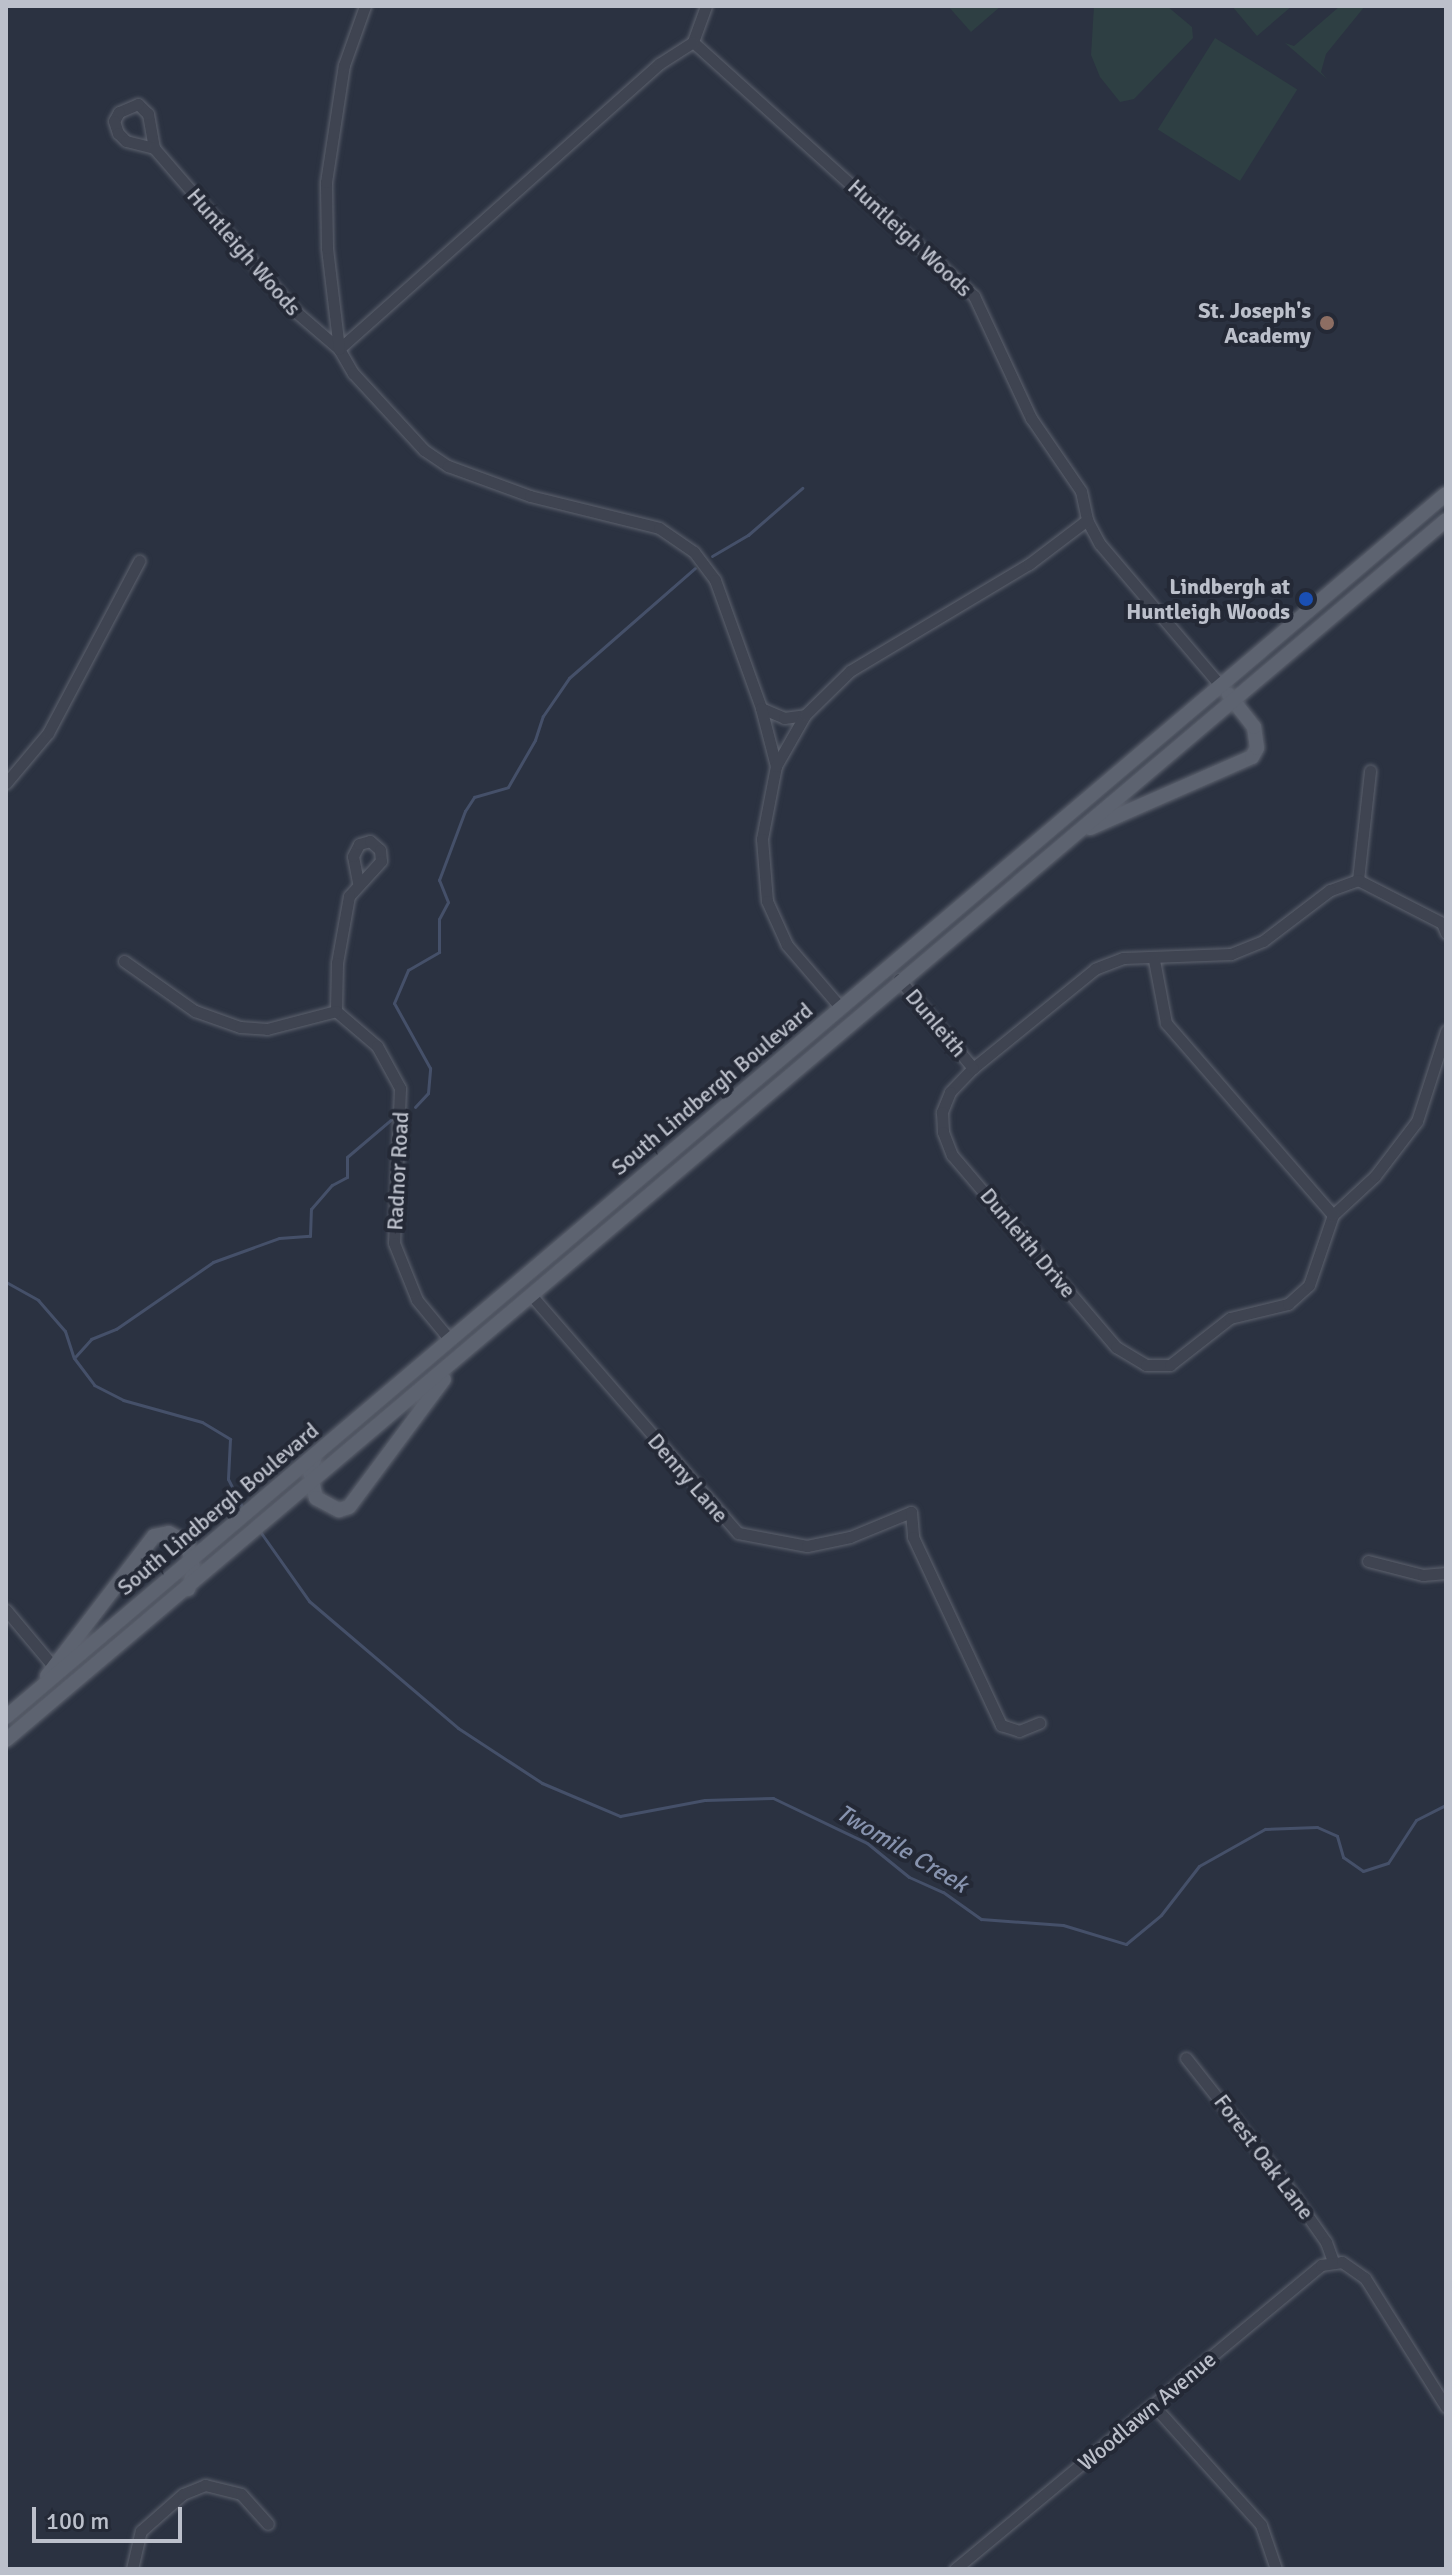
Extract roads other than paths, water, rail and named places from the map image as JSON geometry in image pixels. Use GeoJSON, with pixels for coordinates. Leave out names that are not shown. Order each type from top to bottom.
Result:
{"type":"FeatureCollection","features":[{"type":"Feature","properties":{"kind":"main road","name":"South Lindbergh Boulevard"},"geometry":{"type":"LineString","coordinates":[[6,1717],[1446,494]]}},
{"type":"Feature","properties":{"kind":"main road","name":"South Lindbergh Boulevard"},"geometry":{"type":"LineString","coordinates":[[6,1740],[278,1513],[899,979],[1446,520]]}},
{"type":"Feature","properties":{"kind":"main road"},"geometry":{"type":"LineString","coordinates":[[1068,839],[1171,789],[1243,766],[1257,748],[1258,738],[1220,685]]}},
{"type":"Feature","properties":{"kind":"main road"},"geometry":{"type":"LineString","coordinates":[[315,1456],[310,1485],[328,1507],[339,1510],[357,1502],[458,1359]]}},
{"type":"Feature","properties":{"kind":"main road"},"geometry":{"type":"LineString","coordinates":[[38,1690],[53,1666],[114,1594],[148,1540],[162,1533],[177,1535],[187,1543],[193,1559],[188,1589]]}},
{"type":"Feature","properties":{"kind":"street","name":"Huntleigh Woods"},"geometry":{"type":"LineString","coordinates":[[339,349],[327,248],[326,182],[344,65],[365,6]]}},
{"type":"Feature","properties":{"kind":"street"},"geometry":{"type":"LineString","coordinates":[[339,349],[650,72],[693,42],[706,6]]}},
{"type":"Feature","properties":{"kind":"street","name":"Huntleigh Woods"},"geometry":{"type":"LineString","coordinates":[[693,42],[974,296],[1031,418],[1081,491],[1087,520],[1115,563],[1220,685]]}},
{"type":"Feature","properties":{"kind":"street","name":"Huntleigh Woods"},"geometry":{"type":"LineString","coordinates":[[154,148],[295,311],[339,349],[386,412],[448,466],[539,498],[659,528],[687,545],[715,580],[761,708],[776,766]]}},
{"type":"Feature","properties":{"kind":"street","name":"Huntleigh Woods"},"geometry":{"type":"LineString","coordinates":[[841,1008],[787,945],[767,901],[762,839],[776,766],[805,715],[850,671],[1029,564],[1087,520]]}},
{"type":"Feature","properties":{"kind":"street"},"geometry":{"type":"LineString","coordinates":[[6,783],[48,733],[139,561]]}},
{"type":"Feature","properties":{"kind":"street"},"geometry":{"type":"LineString","coordinates":[[761,708],[784,718],[805,715]]}},
{"type":"Feature","properties":{"kind":"street"},"geometry":{"type":"LineString","coordinates":[[1370,771],[1358,880],[1442,923],[1446,933]]}},
{"type":"Feature","properties":{"kind":"street","name":"Dunleith Drive"},"geometry":{"type":"LineString","coordinates":[[1358,880],[1330,890],[1263,941],[1231,954],[1154,960],[1123,958],[1095,969],[973,1068],[942,1112],[952,1155],[1116,1347],[1136,1362],[1170,1365],[1230,1318],[1288,1304],[1309,1285],[1333,1215],[1375,1176],[1417,1121],[1446,1031]]}},
{"type":"Feature","properties":{"kind":"street"},"geometry":{"type":"LineString","coordinates":[[124,961],[195,1011],[240,1027],[267,1029],[336,1011],[342,930],[358,882]]}},
{"type":"Feature","properties":{"kind":"street"},"geometry":{"type":"LineString","coordinates":[[1154,960],[1166,1023],[1333,1215]]}},
{"type":"Feature","properties":{"kind":"street","name":"Dunleith"},"geometry":{"type":"LineString","coordinates":[[899,979],[973,1068]]}},
{"type":"Feature","properties":{"kind":"street","name":"Radnor Road"},"geometry":{"type":"LineString","coordinates":[[336,1011],[377,1046],[400,1088],[394,1243],[411,1289],[450,1340]]}},
{"type":"Feature","properties":{"kind":"street","name":"Denny Lane"},"geometry":{"type":"LineString","coordinates":[[531,1295],[738,1533],[807,1546],[850,1537],[911,1512],[913,1537],[1001,1725],[1019,1731],[1039,1723]]}},
{"type":"Feature","properties":{"kind":"street"},"geometry":{"type":"LineString","coordinates":[[1368,1561],[1423,1575],[1446,1573]]}},
{"type":"Feature","properties":{"kind":"street"},"geometry":{"type":"LineString","coordinates":[[6,1610],[53,1666]]}},
{"type":"Feature","properties":{"kind":"street","name":"Forest Oak Lane"},"geometry":{"type":"LineString","coordinates":[[1186,2058],[1278,2174],[1338,2262]]}},
{"type":"Feature","properties":{"kind":"street"},"geometry":{"type":"LineString","coordinates":[[1338,2262],[1365,2278],[1446,2407]]}},
{"type":"Feature","properties":{"kind":"street","name":"Woodlawn Avenue"},"geometry":{"type":"LineString","coordinates":[[955,2569],[1154,2406],[1295,2282],[1338,2262]]}},
{"type":"Feature","properties":{"kind":"street"},"geometry":{"type":"LineString","coordinates":[[1154,2406],[1261,2525],[1276,2569]]}},
{"type":"Feature","properties":{"kind":"street"},"geometry":{"type":"LineString","coordinates":[[132,2569],[141,2531],[183,2494],[205,2485],[241,2494],[268,2524]]}},
{"type":"Feature","properties":{"kind":"waterway"},"geometry":{"type":"LineString","coordinates":[[712,556],[748,535],[802,488]]}},
{"type":"Feature","properties":{"kind":"waterway"},"geometry":{"type":"LineString","coordinates":[[415,1107],[428,1093],[430,1068],[394,1003],[408,970],[439,952],[439,919],[448,902],[439,880],[465,811],[474,797],[508,787],[535,740],[543,716],[569,678],[695,568]]}},
{"type":"Feature","properties":{"kind":"waterway"},"geometry":{"type":"LineString","coordinates":[[75,1357],[91,1339],[116,1329],[213,1262],[279,1238],[310,1236],[311,1209],[332,1185],[347,1177],[347,1157],[393,1118]]}},
{"type":"Feature","properties":{"kind":"waterway","name":"Twomile Creek"},"geometry":{"type":"LineString","coordinates":[[6,1282],[38,1300],[65,1331],[74,1358],[94,1385],[123,1400],[202,1422],[230,1439],[228,1479],[243,1508]]}},
{"type":"Feature","properties":{"kind":"waterway","name":"Twomile Creek"},"geometry":{"type":"LineString","coordinates":[[259,1530],[309,1601],[458,1728],[542,1783],[620,1816],[705,1800],[773,1798],[867,1843],[909,1877],[943,1892],[981,1919],[1063,1925],[1126,1944],[1161,1915],[1199,1866],[1265,1829],[1317,1827],[1337,1836],[1343,1857],[1363,1871],[1388,1863],[1416,1820],[1446,1805]]}},
{"type":"Feature","properties":{"kind":"place","name":"St. Joseph's Academy"},"geometry":{"type":"Point","coordinates":[1327,323]}},
{"type":"Feature","properties":{"kind":"place","name":"Lindbergh at Huntleigh Woods"},"geometry":{"type":"Point","coordinates":[1306,599]}}]}
